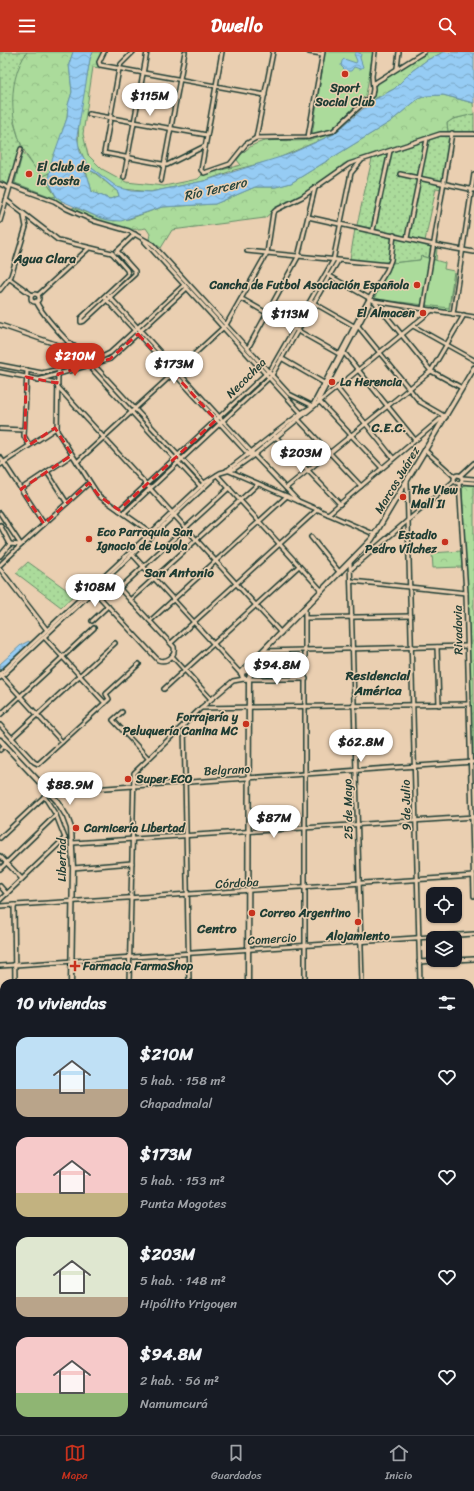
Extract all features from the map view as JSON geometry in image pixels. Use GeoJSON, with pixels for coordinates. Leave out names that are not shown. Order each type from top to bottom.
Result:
{"type":"FeatureCollection","features":[{"type":"Feature","properties":{"kind":"main road","name":"Marcos Juárez"},"geometry":{"type":"LineString","coordinates":[[248,979],[249,708],[246,676],[255,659],[340,573],[376,534],[474,368]]}},
{"type":"Feature","properties":{"kind":"main road","name":"Marcos Juárez"},"geometry":{"type":"LineString","coordinates":[[246,676],[255,659]]}},
{"type":"Feature","properties":{"kind":"main road","name":"Libertad"},"geometry":{"type":"LineString","coordinates":[[0,740],[49,792],[67,817],[73,843],[71,979]]}},
{"type":"Feature","properties":{"kind":"street"},"geometry":{"type":"LineString","coordinates":[[104,52],[99,62],[100,65],[265,95]]}},
{"type":"Feature","properties":{"kind":"street"},"geometry":{"type":"LineString","coordinates":[[133,52],[121,64],[119,69],[103,152],[105,154],[164,164],[205,146]]}},
{"type":"Feature","properties":{"kind":"street"},"geometry":{"type":"LineString","coordinates":[[124,177],[147,52]]}},
{"type":"Feature","properties":{"kind":"street"},"geometry":{"type":"LineString","coordinates":[[161,181],[185,52]]}},
{"type":"Feature","properties":{"kind":"street"},"geometry":{"type":"LineString","coordinates":[[222,52],[201,170],[206,173],[230,164],[246,144],[256,138],[308,137],[336,129],[369,98],[373,92],[372,76],[375,52]]}},
{"type":"Feature","properties":{"kind":"street"},"geometry":{"type":"LineString","coordinates":[[256,138],[273,52]]}},
{"type":"Feature","properties":{"kind":"street"},"geometry":{"type":"LineString","coordinates":[[308,137],[322,53],[309,52]]}},
{"type":"Feature","properties":{"kind":"street"},"geometry":{"type":"LineString","coordinates":[[397,68],[399,52]]}},
{"type":"Feature","properties":{"kind":"street"},"geometry":{"type":"LineString","coordinates":[[373,84],[424,52]]}},
{"type":"Feature","properties":{"kind":"street"},"geometry":{"type":"LineString","coordinates":[[89,114],[207,135]]}},
{"type":"Feature","properties":{"kind":"street"},"geometry":{"type":"LineString","coordinates":[[423,309],[452,133]]}},
{"type":"Feature","properties":{"kind":"street"},"geometry":{"type":"LineString","coordinates":[[77,462],[222,327],[226,325],[267,253],[273,213],[277,209],[286,206],[345,167],[362,160],[444,134],[474,134]]}},
{"type":"Feature","properties":{"kind":"street"},"geometry":{"type":"LineString","coordinates":[[407,238],[427,139]]}},
{"type":"Feature","properties":{"kind":"street"},"geometry":{"type":"LineString","coordinates":[[0,221],[21,149]]}},
{"type":"Feature","properties":{"kind":"street"},"geometry":{"type":"LineString","coordinates":[[373,230],[390,151]]}},
{"type":"Feature","properties":{"kind":"street","name":"Necochea"},"geometry":{"type":"LineString","coordinates":[[328,275],[333,261],[351,173],[362,160]]}},
{"type":"Feature","properties":{"kind":"street"},"geometry":{"type":"LineString","coordinates":[[345,167],[349,168],[351,173]]}},
{"type":"Feature","properties":{"kind":"street"},"geometry":{"type":"LineString","coordinates":[[400,174],[473,189]]}},
{"type":"Feature","properties":{"kind":"street"},"geometry":{"type":"LineString","coordinates":[[453,314],[462,250],[473,189],[474,174]]}},
{"type":"Feature","properties":{"kind":"street"},"geometry":{"type":"LineString","coordinates":[[0,184],[54,201],[67,210],[94,221],[135,234],[152,244],[292,396],[313,406]]}},
{"type":"Feature","properties":{"kind":"street"},"geometry":{"type":"LineString","coordinates":[[248,348],[298,257],[315,188]]}},
{"type":"Feature","properties":{"kind":"street"},"geometry":{"type":"LineString","coordinates":[[6,200],[58,240],[112,253],[117,251],[135,234]]}},
{"type":"Feature","properties":{"kind":"street"},"geometry":{"type":"LineString","coordinates":[[0,290],[10,279],[26,227],[24,215]]}},
{"type":"Feature","properties":{"kind":"street"},"geometry":{"type":"LineString","coordinates":[[308,217],[373,230],[434,245],[474,252]]}},
{"type":"Feature","properties":{"kind":"street"},"geometry":{"type":"LineString","coordinates":[[26,227],[31,224],[36,224]]}},
{"type":"Feature","properties":{"kind":"street"},"geometry":{"type":"LineString","coordinates":[[313,406],[340,354],[370,303],[370,300],[389,264],[394,235]]}},
{"type":"Feature","properties":{"kind":"street"},"geometry":{"type":"LineString","coordinates":[[143,239],[302,414]]}},
{"type":"Feature","properties":{"kind":"street"},"geometry":{"type":"LineString","coordinates":[[36,301],[39,298],[38,295],[89,248]]}},
{"type":"Feature","properties":{"kind":"street"},"geometry":{"type":"LineString","coordinates":[[112,253],[128,273],[81,318],[80,321],[84,321],[134,276],[135,270],[117,251]]}},
{"type":"Feature","properties":{"kind":"street"},"geometry":{"type":"LineString","coordinates":[[247,251],[333,261],[389,264]]}},
{"type":"Feature","properties":{"kind":"street","name":"Necochea"},"geometry":{"type":"LineString","coordinates":[[124,513],[272,375],[312,302],[338,261]]}},
{"type":"Feature","properties":{"kind":"street"},"geometry":{"type":"LineString","coordinates":[[328,275],[370,300],[474,317]]}},
{"type":"Feature","properties":{"kind":"street"},"geometry":{"type":"LineString","coordinates":[[10,279],[32,295],[38,295]]}},
{"type":"Feature","properties":{"kind":"street"},"geometry":{"type":"LineString","coordinates":[[0,365],[42,373],[107,355],[184,285]]}},
{"type":"Feature","properties":{"kind":"street"},"geometry":{"type":"LineString","coordinates":[[38,380],[110,359],[187,288]]}},
{"type":"Feature","properties":{"kind":"street"},"geometry":{"type":"LineString","coordinates":[[107,294],[223,420],[252,454]]}},
{"type":"Feature","properties":{"kind":"street"},"geometry":{"type":"LineString","coordinates":[[32,295],[32,300],[36,301],[40,309],[205,484]]}},
{"type":"Feature","properties":{"kind":"street"},"geometry":{"type":"LineString","coordinates":[[104,297],[216,420],[298,501]]}},
{"type":"Feature","properties":{"kind":"street"},"geometry":{"type":"LineString","coordinates":[[242,299],[340,354],[344,354],[359,370],[415,440]]}},
{"type":"Feature","properties":{"kind":"street"},"geometry":{"type":"LineString","coordinates":[[374,301],[431,370],[462,388]]}},
{"type":"Feature","properties":{"kind":"street"},"geometry":{"type":"LineString","coordinates":[[312,302],[356,326],[420,402],[445,416],[328,514]]}},
{"type":"Feature","properties":{"kind":"street"},"geometry":{"type":"LineString","coordinates":[[1,675],[201,487],[217,474],[234,469],[337,388],[432,310]]}},
{"type":"Feature","properties":{"kind":"street"},"geometry":{"type":"LineString","coordinates":[[286,488],[431,370],[464,315]]}},
{"type":"Feature","properties":{"kind":"street"},"geometry":{"type":"LineString","coordinates":[[0,325],[61,346],[74,346]]}},
{"type":"Feature","properties":{"kind":"street"},"geometry":{"type":"LineString","coordinates":[[319,402],[319,399],[344,354],[356,326]]}},
{"type":"Feature","properties":{"kind":"street"},"geometry":{"type":"LineString","coordinates":[[413,326],[474,360]]}},
{"type":"Feature","properties":{"kind":"street","name":"Necochea"},"geometry":{"type":"LineString","coordinates":[[119,510],[269,371],[296,330]]}},
{"type":"Feature","properties":{"kind":"street"},"geometry":{"type":"LineString","coordinates":[[281,358],[324,383]]}},
{"type":"Feature","properties":{"kind":"street"},"geometry":{"type":"LineString","coordinates":[[88,361],[88,365],[201,487]]}},
{"type":"Feature","properties":{"kind":"street"},"geometry":{"type":"LineString","coordinates":[[59,369],[56,428],[98,496],[152,533]]}},
{"type":"Feature","properties":{"kind":"street"},"geometry":{"type":"LineString","coordinates":[[27,370],[24,438],[29,445]]}},
{"type":"Feature","properties":{"kind":"street"},"geometry":{"type":"LineString","coordinates":[[0,372],[57,385],[281,632]]}},
{"type":"Feature","properties":{"kind":"street"},"geometry":{"type":"LineString","coordinates":[[337,388],[393,458]]}},
{"type":"Feature","properties":{"kind":"street"},"geometry":{"type":"LineString","coordinates":[[315,400],[319,402],[382,468]]}},
{"type":"Feature","properties":{"kind":"street"},"geometry":{"type":"LineString","coordinates":[[297,418],[361,486]]}},
{"type":"Feature","properties":{"kind":"street"},"geometry":{"type":"LineString","coordinates":[[0,465],[56,428]]}},
{"type":"Feature","properties":{"kind":"street"},"geometry":{"type":"LineString","coordinates":[[0,429],[24,430]]}},
{"type":"Feature","properties":{"kind":"street"},"geometry":{"type":"LineString","coordinates":[[275,436],[340,504]]}},
{"type":"Feature","properties":{"kind":"street"},"geometry":{"type":"LineString","coordinates":[[426,451],[455,479],[474,483]]}},
{"type":"Feature","properties":{"kind":"street"},"geometry":{"type":"LineString","coordinates":[[21,489],[72,455]]}},
{"type":"Feature","properties":{"kind":"street"},"geometry":{"type":"LineString","coordinates":[[0,457],[44,524]]}},
{"type":"Feature","properties":{"kind":"street"},"geometry":{"type":"LineString","coordinates":[[461,480],[474,463]]}},
{"type":"Feature","properties":{"kind":"street"},"geometry":{"type":"LineString","coordinates":[[227,470],[376,534]]}},
{"type":"Feature","properties":{"kind":"street"},"geometry":{"type":"LineString","coordinates":[[47,472],[67,503]]}},
{"type":"Feature","properties":{"kind":"street"},"geometry":{"type":"LineString","coordinates":[[217,474],[322,591]]}},
{"type":"Feature","properties":{"kind":"street"},"geometry":{"type":"LineString","coordinates":[[455,479],[474,479]]}},
{"type":"Feature","properties":{"kind":"street"},"geometry":{"type":"LineString","coordinates":[[351,569],[455,479]]}},
{"type":"Feature","properties":{"kind":"street","name":"Rivadavia"},"geometry":{"type":"LineString","coordinates":[[461,480],[466,593],[474,896]]}},
{"type":"Feature","properties":{"kind":"street","name":"9 de Julio"},"geometry":{"type":"LineString","coordinates":[[407,482],[414,706],[414,766],[420,979]]}},
{"type":"Feature","properties":{"kind":"street"},"geometry":{"type":"LineString","coordinates":[[0,565],[89,483]]}},
{"type":"Feature","properties":{"kind":"street"},"geometry":{"type":"LineString","coordinates":[[130,600],[258,484]]}},
{"type":"Feature","properties":{"kind":"street"},"geometry":{"type":"LineString","coordinates":[[120,588],[229,488]]}},
{"type":"Feature","properties":{"kind":"street"},"geometry":{"type":"LineString","coordinates":[[150,621],[287,496]]}},
{"type":"Feature","properties":{"kind":"street"},"geometry":{"type":"LineString","coordinates":[[172,645],[194,622],[318,509]]}},
{"type":"Feature","properties":{"kind":"street"},"geometry":{"type":"LineString","coordinates":[[0,513],[21,546]]}},
{"type":"Feature","properties":{"kind":"street"},"geometry":{"type":"LineString","coordinates":[[0,525],[10,544]]}},
{"type":"Feature","properties":{"kind":"street"},"geometry":{"type":"LineString","coordinates":[[107,574],[132,554],[152,533]]}},
{"type":"Feature","properties":{"kind":"street"},"geometry":{"type":"LineString","coordinates":[[311,538],[340,573]]}},
{"type":"Feature","properties":{"kind":"street"},"geometry":{"type":"LineString","coordinates":[[10,544],[21,546]]}},
{"type":"Feature","properties":{"kind":"street"},"geometry":{"type":"LineString","coordinates":[[0,556],[10,544]]}},
{"type":"Feature","properties":{"kind":"street"},"geometry":{"type":"LineString","coordinates":[[132,554],[214,644],[246,676]]}},
{"type":"Feature","properties":{"kind":"street","name":"25 de Mayo"},"geometry":{"type":"LineString","coordinates":[[350,562],[352,580],[362,979]]}},
{"type":"Feature","properties":{"kind":"street"},"geometry":{"type":"LineString","coordinates":[[164,689],[300,566]]}},
{"type":"Feature","properties":{"kind":"street"},"geometry":{"type":"LineString","coordinates":[[0,569],[47,631]]}},
{"type":"Feature","properties":{"kind":"street"},"geometry":{"type":"LineString","coordinates":[[92,589],[158,660],[165,660],[172,656],[174,651],[172,645],[107,574]]}},
{"type":"Feature","properties":{"kind":"street"},"geometry":{"type":"LineString","coordinates":[[352,580],[410,588],[466,593]]}},
{"type":"Feature","properties":{"kind":"street"},"geometry":{"type":"LineString","coordinates":[[92,621],[108,606]]}},
{"type":"Feature","properties":{"kind":"street"},"geometry":{"type":"LineString","coordinates":[[305,608],[305,979]]}},
{"type":"Feature","properties":{"kind":"street"},"geometry":{"type":"LineString","coordinates":[[306,618],[411,616]]}},
{"type":"Feature","properties":{"kind":"street"},"geometry":{"type":"LineString","coordinates":[[0,716],[94,628]]}},
{"type":"Feature","properties":{"kind":"street"},"geometry":{"type":"LineString","coordinates":[[1,675],[44,637],[47,631]]}},
{"type":"Feature","properties":{"kind":"street"},"geometry":{"type":"LineString","coordinates":[[44,637],[105,703]]}},
{"type":"Feature","properties":{"kind":"street"},"geometry":{"type":"LineString","coordinates":[[12,738],[115,643]]}},
{"type":"Feature","properties":{"kind":"street"},"geometry":{"type":"LineString","coordinates":[[264,651],[467,646]]}},
{"type":"Feature","properties":{"kind":"street"},"geometry":{"type":"LineString","coordinates":[[437,647],[439,705]]}},
{"type":"Feature","properties":{"kind":"street"},"geometry":{"type":"LineString","coordinates":[[172,656],[211,699]]}},
{"type":"Feature","properties":{"kind":"street"},"geometry":{"type":"LineString","coordinates":[[100,697],[106,694],[139,664]]}},
{"type":"Feature","properties":{"kind":"street"},"geometry":{"type":"LineString","coordinates":[[1,675],[62,742]]}},
{"type":"Feature","properties":{"kind":"street"},"geometry":{"type":"LineString","coordinates":[[129,979],[134,773],[201,708],[233,681],[246,676],[306,679]]}},
{"type":"Feature","properties":{"kind":"street"},"geometry":{"type":"LineString","coordinates":[[0,725],[36,763],[62,742],[105,703],[109,698],[106,694]]}},
{"type":"Feature","properties":{"kind":"street"},"geometry":{"type":"LineString","coordinates":[[201,708],[355,707],[468,704]]}},
{"type":"Feature","properties":{"kind":"street"},"geometry":{"type":"LineString","coordinates":[[122,712],[114,720],[148,758]]}},
{"type":"Feature","properties":{"kind":"street"},"geometry":{"type":"LineString","coordinates":[[184,724],[189,979]]}},
{"type":"Feature","properties":{"kind":"street"},"geometry":{"type":"LineString","coordinates":[[0,750],[5,745]]}},
{"type":"Feature","properties":{"kind":"street","name":"Belgrano"},"geometry":{"type":"LineString","coordinates":[[49,792],[186,781],[356,771],[474,762]]}},
{"type":"Feature","properties":{"kind":"street"},"geometry":{"type":"LineString","coordinates":[[0,838],[49,792]]}},
{"type":"Feature","properties":{"kind":"street"},"geometry":{"type":"LineString","coordinates":[[44,796],[56,815],[65,838],[73,843],[132,841],[473,817]]}},
{"type":"Feature","properties":{"kind":"street"},"geometry":{"type":"LineString","coordinates":[[0,869],[56,815]]}},
{"type":"Feature","properties":{"kind":"street"},"geometry":{"type":"LineString","coordinates":[[0,900],[65,838]]}},
{"type":"Feature","properties":{"kind":"street"},"geometry":{"type":"LineString","coordinates":[[0,856],[22,879]]}},
{"type":"Feature","properties":{"kind":"street"},"geometry":{"type":"LineString","coordinates":[[73,868],[132,863]]}},
{"type":"Feature","properties":{"kind":"street","name":"Córdoba"},"geometry":{"type":"LineString","coordinates":[[0,906],[131,899],[359,882],[474,876]]}},
{"type":"Feature","properties":{"kind":"street"},"geometry":{"type":"LineString","coordinates":[[0,886],[7,894]]}},
{"type":"Feature","properties":{"kind":"street"},"geometry":{"type":"LineString","coordinates":[[14,905],[15,979]]}},
{"type":"Feature","properties":{"kind":"street","name":"Comercio"},"geometry":{"type":"LineString","coordinates":[[0,966],[474,934]]}},
{"type":"Feature","properties":{"kind":"street"},"geometry":{"type":"LineString","coordinates":[[462,960],[474,959]]}},
{"type":"Feature","properties":{"kind":"street"},"geometry":{"type":"LineString","coordinates":[[419,962],[426,962]]}},
{"type":"Feature","properties":{"kind":"highlighted area"},"geometry":{"type":"Polygon","coordinates":[[[138,334],[216,420],[119,510],[99,496],[89,483],[44,524],[21,489],[72,455],[55,428],[29,445],[25,439],[26,377],[57,383],[58,374],[110,359],[138,334]]]}},
{"type":"Feature","properties":{"kind":"green space"},"geometry":{"type":"Polygon","coordinates":[[[0,52],[27,52],[14,123],[21,145],[8,185],[0,180],[0,52]]]}},
{"type":"Feature","properties":{"kind":"green space"},"geometry":{"type":"Polygon","coordinates":[[[27,52],[73,52],[69,64],[72,92],[68,105],[67,118],[49,173],[42,176],[36,170],[18,137],[13,107],[15,78],[20,64],[27,52]]]}},
{"type":"Feature","properties":{"kind":"green space"},"geometry":{"type":"Polygon","coordinates":[[[93,52],[102,52],[97,62],[100,68],[93,67],[83,134],[88,155],[102,169],[126,182],[164,186],[198,179],[202,175],[241,165],[237,160],[253,145],[261,142],[310,140],[334,134],[274,160],[234,170],[204,181],[151,192],[116,187],[89,166],[85,161],[78,144],[79,117],[90,59],[93,52]]]}},
{"type":"Feature","properties":{"kind":"green space","name":"Sport Social Club"},"geometry":{"type":"Polygon","coordinates":[[[325,52],[373,52],[366,95],[331,130],[312,135],[325,52]]]}},
{"type":"Feature","properties":{"kind":"green space"},"geometry":{"type":"Polygon","coordinates":[[[428,52],[444,52],[427,60],[412,71],[394,89],[376,98],[367,105],[365,104],[373,94],[374,85],[428,52]]]}},
{"type":"Feature","properties":{"kind":"green space"},"geometry":{"type":"Polygon","coordinates":[[[443,95],[473,103],[474,114],[453,119],[447,123],[448,132],[348,163],[312,189],[286,205],[275,209],[265,218],[172,230],[161,248],[149,239],[150,234],[146,228],[118,228],[89,219],[73,210],[73,207],[98,217],[114,221],[129,219],[162,207],[215,204],[255,187],[275,187],[291,183],[390,122],[418,99],[426,96],[443,95]]]}},
{"type":"Feature","properties":{"kind":"green space"},"geometry":{"type":"Polygon","coordinates":[[[474,114],[474,132],[448,132],[447,123],[453,119],[474,114]]]}},
{"type":"Feature","properties":{"kind":"green space"},"geometry":{"type":"Polygon","coordinates":[[[441,136],[450,136],[442,189],[436,188],[425,241],[357,225],[372,159],[441,136]]]}},
{"type":"Feature","properties":{"kind":"green space"},"geometry":{"type":"Polygon","coordinates":[[[22,151],[15,183],[52,197],[56,196],[41,176],[49,173],[49,181],[52,188],[62,201],[60,204],[13,183],[22,151]]]}},
{"type":"Feature","properties":{"kind":"green space","name":"El Club de la Costa"},"geometry":{"type":"Polygon","coordinates":[[[23,152],[56,196],[52,197],[15,183],[23,152]]]}},
{"type":"Feature","properties":{"kind":"green space"},"geometry":{"type":"Polygon","coordinates":[[[85,167],[118,192],[119,196],[110,199],[92,192],[87,174],[83,170],[85,167]]]}},
{"type":"Feature","properties":{"kind":"green space"},"geometry":{"type":"Polygon","coordinates":[[[355,229],[392,237],[389,261],[384,263],[350,259],[355,229]]]}},
{"type":"Feature","properties":{"kind":"green space"},"geometry":{"type":"Polygon","coordinates":[[[395,237],[437,248],[436,260],[421,256],[420,260],[392,263],[449,308],[455,273],[449,311],[373,299],[390,266],[395,237]]]}},
{"type":"Feature","properties":{"kind":"green space","name":"Cancha de Futbol Asociación Española"},"geometry":{"type":"Polygon","coordinates":[[[421,256],[445,263],[444,269],[454,271],[449,308],[376,299],[375,297],[392,263],[420,260],[421,256]]]}},
{"type":"Feature","properties":{"kind":"green space"},"geometry":{"type":"Polygon","coordinates":[[[464,485],[474,485],[474,760],[471,755],[467,593],[462,487],[464,485]]]}},
{"type":"Feature","properties":{"kind":"green space"},"geometry":{"type":"Polygon","coordinates":[[[461,551],[462,567],[433,568],[432,553],[461,551]]]}},
{"type":"Feature","properties":{"kind":"green space"},"geometry":{"type":"Polygon","coordinates":[[[28,562],[74,595],[61,607],[16,573],[28,562]]]}},
{"type":"Feature","properties":{"kind":"water","name":"Río Tercero"},"geometry":{"type":"Polygon","coordinates":[[[73,52],[93,52],[90,59],[77,136],[80,152],[89,166],[117,187],[131,191],[151,192],[204,181],[290,154],[334,134],[372,101],[394,89],[412,71],[427,60],[444,52],[474,53],[474,103],[443,95],[426,96],[418,99],[390,122],[291,183],[276,187],[255,187],[215,204],[162,207],[121,221],[108,220],[62,201],[56,196],[48,180],[51,163],[67,118],[68,105],[72,92],[69,64],[73,52]],[[85,168],[83,170],[88,177],[92,192],[110,199],[119,196],[118,192],[96,173],[85,168]]]}},
{"type":"Feature","properties":{"kind":"water"},"geometry":{"type":"Polygon","coordinates":[[[357,52],[361,54],[360,58],[363,67],[360,69],[354,67],[351,71],[346,71],[341,66],[342,61],[344,59],[356,63],[357,61],[354,54],[357,52]]]}},
{"type":"Feature","properties":{"kind":"water"},"geometry":{"type":"Polygon","coordinates":[[[29,641],[30,644],[0,671],[0,664],[21,645],[29,641]]]}},
{"type":"Feature","properties":{"kind":"waterway"},"geometry":{"type":"LineString","coordinates":[[54,200],[56,196]]}},
{"type":"Feature","properties":{"kind":"place","name":"Sport Social Club"},"geometry":{"type":"Point","coordinates":[345,74]}},
{"type":"Feature","properties":{"kind":"place","name":"El Club de la Costa"},"geometry":{"type":"Point","coordinates":[29,174]}},
{"type":"Feature","properties":{"kind":"place","name":"Cancha de Futbol Asociación Española"},"geometry":{"type":"Point","coordinates":[417,285]}},
{"type":"Feature","properties":{"kind":"place","name":"El Almacen"},"geometry":{"type":"Point","coordinates":[423,313]}},
{"type":"Feature","properties":{"kind":"place","name":"La Herencia"},"geometry":{"type":"Point","coordinates":[332,382]}},
{"type":"Feature","properties":{"kind":"place","name":"The View Mall II"},"geometry":{"type":"Point","coordinates":[403,497]}},
{"type":"Feature","properties":{"kind":"place","name":"Eco Parroquia San Ignacio de Loyola"},"geometry":{"type":"Point","coordinates":[89,539]}},
{"type":"Feature","properties":{"kind":"place","name":"Estadio Pedro Vílchez"},"geometry":{"type":"Point","coordinates":[445,542]}},
{"type":"Feature","properties":{"kind":"place","name":"Forrajería y Peluquería Canina MC"},"geometry":{"type":"Point","coordinates":[246,724]}},
{"type":"Feature","properties":{"kind":"place","name":"Super ECO"},"geometry":{"type":"Point","coordinates":[128,779]}},
{"type":"Feature","properties":{"kind":"place","name":"Carnicería Libertad"},"geometry":{"type":"Point","coordinates":[76,828]}},
{"type":"Feature","properties":{"kind":"place","name":"Correo Argentino"},"geometry":{"type":"Point","coordinates":[252,913]}},
{"type":"Feature","properties":{"kind":"place","name":"Alojamiento"},"geometry":{"type":"Point","coordinates":[358,922]}},
{"type":"Feature","properties":{"kind":"place","name":"Farmacia FarmaShop"},"geometry":{"type":"Point","coordinates":[75,966]}},
{"type":"Feature","properties":{"kind":"district","name":"Agua Clara"},"geometry":{"type":"Point","coordinates":[45,258]}},
{"type":"Feature","properties":{"kind":"district","name":"C.E.C."},"geometry":{"type":"Point","coordinates":[389,427]}},
{"type":"Feature","properties":{"kind":"district","name":"San Antonio"},"geometry":{"type":"Point","coordinates":[179,572]}},
{"type":"Feature","properties":{"kind":"district","name":"Residencial América"},"geometry":{"type":"Point","coordinates":[378,682]}},
{"type":"Feature","properties":{"kind":"district","name":"Centro"},"geometry":{"type":"Point","coordinates":[217,928]}}]}
